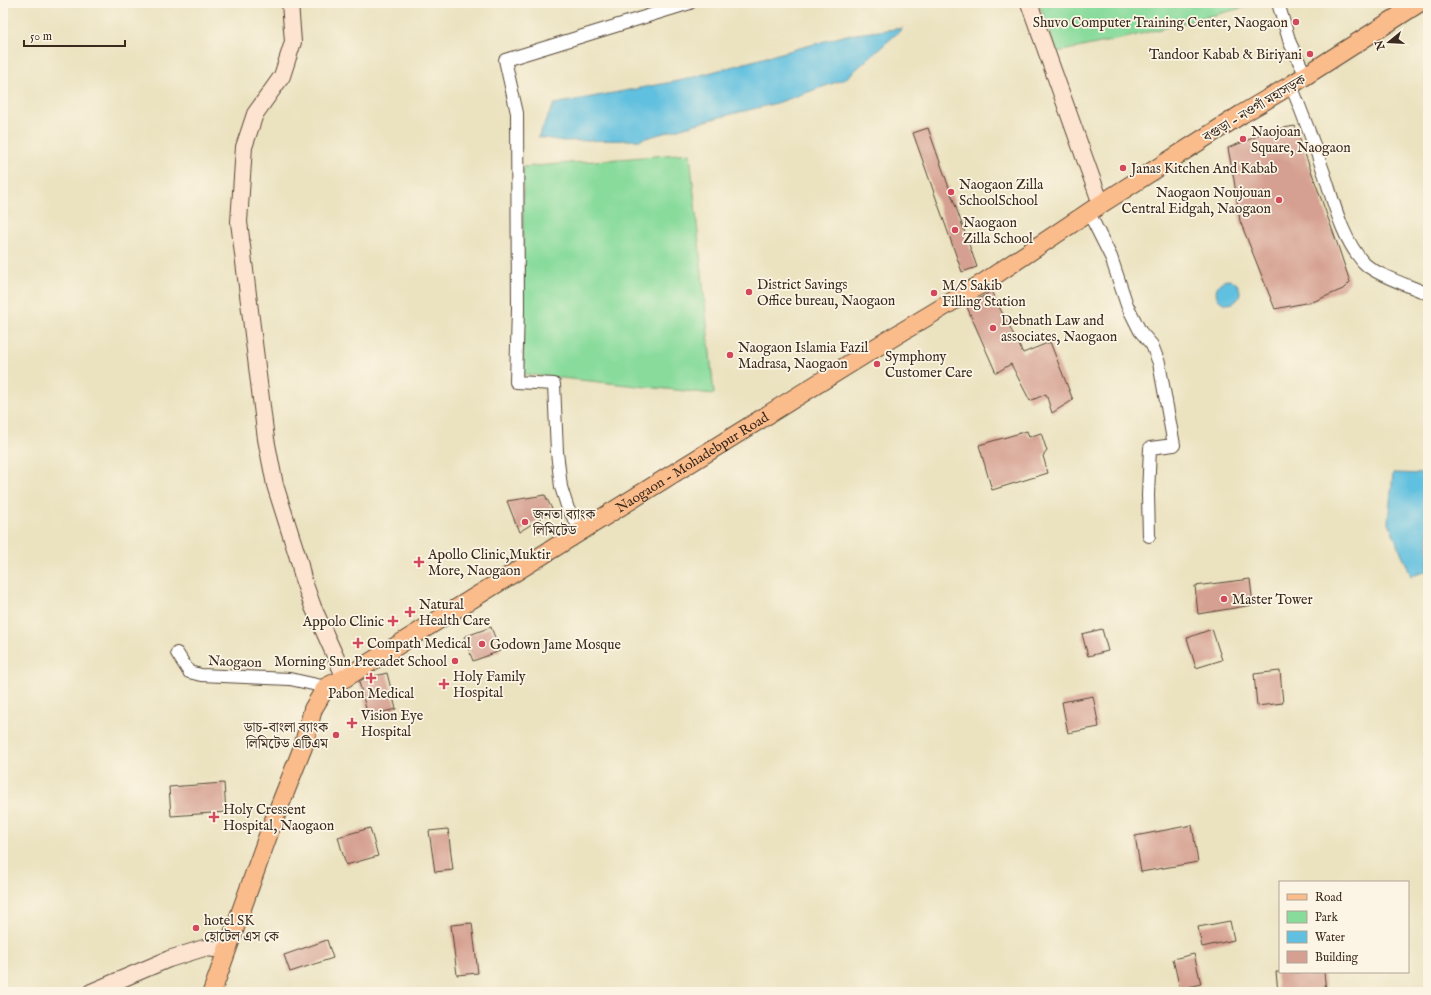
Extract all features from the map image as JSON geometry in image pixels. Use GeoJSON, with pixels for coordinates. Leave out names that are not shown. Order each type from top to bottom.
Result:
{"type":"FeatureCollection","features":[{"type":"Feature","properties":{"kind":"main road","name":"বগুড়া - নওগাঁ মহাসড়ক"},"geometry":{"type":"LineString","coordinates":[[1095,208],[1419,3]]}},
{"type":"Feature","properties":{"kind":"main road","name":"Naogaon - Mohadebpur Road"},"geometry":{"type":"LineString","coordinates":[[326,687],[345,678],[875,348],[983,283],[1095,208]]}},
{"type":"Feature","properties":{"kind":"main road"},"geometry":{"type":"LineString","coordinates":[[212,992],[270,830],[303,747],[313,709],[326,687]]}},
{"type":"Feature","properties":{"kind":"street"},"geometry":{"type":"LineString","coordinates":[[290,3],[293,42],[282,76],[255,114],[244,147],[239,222],[266,439],[275,484],[313,608],[345,678]]}},
{"type":"Feature","properties":{"kind":"street"},"geometry":{"type":"LineString","coordinates":[[582,531],[568,509],[561,487],[557,452],[554,384],[516,382],[518,309],[517,113],[505,60],[690,3]]}},
{"type":"Feature","properties":{"kind":"street"},"geometry":{"type":"LineString","coordinates":[[1029,3],[1130,311],[1140,331],[1152,345],[1159,363],[1174,445],[1150,448],[1148,495],[1149,536]]}},
{"type":"Feature","properties":{"kind":"street"},"geometry":{"type":"LineString","coordinates":[[1278,3],[1290,43],[1311,136],[1342,224],[1355,250],[1363,262],[1373,270],[1428,294]]}},
{"type":"Feature","properties":{"kind":"street","name":"Naogaon"},"geometry":{"type":"LineString","coordinates":[[177,653],[189,672],[201,675],[290,679],[326,687]]}},
{"type":"Feature","properties":{"kind":"street"},"geometry":{"type":"LineString","coordinates":[[91,992],[176,956],[204,948],[228,950]]}},
{"type":"Feature","properties":{"kind":"green space"},"geometry":{"type":"Polygon","coordinates":[[[1039,3],[1261,3],[1125,38],[1057,52],[1039,3]]]}},
{"type":"Feature","properties":{"kind":"green space"},"geometry":{"type":"Polygon","coordinates":[[[690,153],[714,394],[523,374],[523,167],[690,153]]]}},
{"type":"Feature","properties":{"kind":"water"},"geometry":{"type":"Polygon","coordinates":[[[903,28],[845,79],[777,103],[720,117],[639,140],[563,141],[538,137],[554,104],[683,80],[847,35],[903,28]]]}},
{"type":"Feature","properties":{"kind":"water"},"geometry":{"type":"Polygon","coordinates":[[[1228,280],[1237,283],[1240,292],[1237,301],[1228,304],[1219,301],[1216,292],[1219,283],[1228,280]]]}},
{"type":"Feature","properties":{"kind":"water"},"geometry":{"type":"Polygon","coordinates":[[[1393,473],[1428,474],[1428,571],[1411,576],[1388,521],[1393,473]]]}},
{"type":"Feature","properties":{"kind":"building","name":"Naogaon Noujouan Central Eidgah, Naogaon"},"geometry":{"type":"Polygon","coordinates":[[[1295,126],[1350,282],[1343,289],[1315,301],[1275,309],[1240,221],[1228,148],[1266,131],[1295,126]]]}},
{"type":"Feature","properties":{"kind":"building","name":"Naogaon Zilla School"},"geometry":{"type":"Polygon","coordinates":[[[928,128],[977,267],[962,272],[913,133],[928,128]]]}},
{"type":"Feature","properties":{"kind":"building"},"geometry":{"type":"Polygon","coordinates":[[[991,291],[1023,353],[1050,342],[1073,400],[1052,413],[1046,394],[1030,401],[1011,364],[996,373],[967,307],[991,291]]]}},
{"type":"Feature","properties":{"kind":"building"},"geometry":{"type":"Polygon","coordinates":[[[1027,431],[1029,437],[1041,433],[1047,451],[1043,456],[1048,473],[992,490],[979,445],[1027,431]]]}},
{"type":"Feature","properties":{"kind":"building","name":"জনতা ব্যাংক লিমিটেড"},"geometry":{"type":"Polygon","coordinates":[[[545,495],[553,511],[519,532],[507,501],[545,495]]]}},
{"type":"Feature","properties":{"kind":"building","name":"Master Tower"},"geometry":{"type":"Polygon","coordinates":[[[1250,579],[1253,605],[1198,614],[1195,586],[1250,579]]]}},
{"type":"Feature","properties":{"kind":"building","name":"Godown Jame Mosque"},"geometry":{"type":"Polygon","coordinates":[[[491,627],[500,651],[473,661],[464,637],[491,627]]]}},
{"type":"Feature","properties":{"kind":"building"},"geometry":{"type":"Polygon","coordinates":[[[1102,629],[1108,651],[1088,656],[1082,634],[1102,629]]]}},
{"type":"Feature","properties":{"kind":"building"},"geometry":{"type":"Polygon","coordinates":[[[1212,629],[1222,660],[1196,668],[1187,638],[1212,629]]]}},
{"type":"Feature","properties":{"kind":"building"},"geometry":{"type":"Polygon","coordinates":[[[1280,671],[1283,703],[1257,706],[1254,674],[1280,671]]]}},
{"type":"Feature","properties":{"kind":"building"},"geometry":{"type":"Polygon","coordinates":[[[387,673],[396,709],[368,716],[359,682],[363,679],[387,673]]]}},
{"type":"Feature","properties":{"kind":"building"},"geometry":{"type":"Polygon","coordinates":[[[1093,696],[1099,727],[1068,733],[1062,702],[1093,696]]]}},
{"type":"Feature","properties":{"kind":"building"},"geometry":{"type":"Polygon","coordinates":[[[224,783],[226,812],[171,816],[169,787],[224,783]]]}},
{"type":"Feature","properties":{"kind":"building"},"geometry":{"type":"Polygon","coordinates":[[[1192,825],[1198,862],[1141,872],[1135,836],[1192,825]]]}},
{"type":"Feature","properties":{"kind":"building"},"geometry":{"type":"Polygon","coordinates":[[[370,828],[378,856],[346,865],[338,837],[370,828]]]}},
{"type":"Feature","properties":{"kind":"building"},"geometry":{"type":"Polygon","coordinates":[[[448,829],[453,870],[435,872],[429,831],[448,829]]]}},
{"type":"Feature","properties":{"kind":"building"},"geometry":{"type":"Polygon","coordinates":[[[1230,921],[1234,940],[1202,947],[1198,927],[1230,921]]]}},
{"type":"Feature","properties":{"kind":"building"},"geometry":{"type":"Polygon","coordinates":[[[472,923],[478,973],[457,975],[451,925],[472,923]]]}},
{"type":"Feature","properties":{"kind":"building"},"geometry":{"type":"Polygon","coordinates":[[[327,940],[333,958],[290,972],[284,955],[327,940]]]}},
{"type":"Feature","properties":{"kind":"building"},"geometry":{"type":"Polygon","coordinates":[[[1194,954],[1201,984],[1180,989],[1173,959],[1194,954]]]}},
{"type":"Feature","properties":{"kind":"building"},"geometry":{"type":"Polygon","coordinates":[[[1276,972],[1324,973],[1326,992],[1278,992],[1276,972]]]}},
{"type":"Feature","properties":{"kind":"place","name":"Shuvo Computer Training Center, Naogaon"},"geometry":{"type":"Point","coordinates":[1296,22]}},
{"type":"Feature","properties":{"kind":"place","name":"Tandoor Kabab & Biriyani"},"geometry":{"type":"Point","coordinates":[1310,54]}},
{"type":"Feature","properties":{"kind":"place","name":"Naojoan Square, Naogaon"},"geometry":{"type":"Point","coordinates":[1243,139]}},
{"type":"Feature","properties":{"kind":"place","name":"Janas Kitchen And Kabab"},"geometry":{"type":"Point","coordinates":[1123,168]}},
{"type":"Feature","properties":{"kind":"place","name":"Naogaon Zilla SchoolSchool"},"geometry":{"type":"Point","coordinates":[951,192]}},
{"type":"Feature","properties":{"kind":"place","name":"Naogaon Noujouan Central Eidgah, Naogaon"},"geometry":{"type":"Point","coordinates":[1279,200]}},
{"type":"Feature","properties":{"kind":"place","name":"Naogaon Zilla School"},"geometry":{"type":"Point","coordinates":[955,230]}},
{"type":"Feature","properties":{"kind":"place","name":"District Savings Office bureau, Naogaon"},"geometry":{"type":"Point","coordinates":[749,292]}},
{"type":"Feature","properties":{"kind":"place","name":"M/S Sakib Filling Station"},"geometry":{"type":"Point","coordinates":[934,293]}},
{"type":"Feature","properties":{"kind":"place","name":"Debnath Law and associates, Naogaon"},"geometry":{"type":"Point","coordinates":[993,328]}},
{"type":"Feature","properties":{"kind":"place","name":"Naogaon Islamia Fazil Madrasa, Naogaon"},"geometry":{"type":"Point","coordinates":[730,355]}},
{"type":"Feature","properties":{"kind":"place","name":"Symphony Customer Care"},"geometry":{"type":"Point","coordinates":[877,364]}},
{"type":"Feature","properties":{"kind":"place","name":"জনতা ব্যাংক লিমিটেড"},"geometry":{"type":"Point","coordinates":[525,522]}},
{"type":"Feature","properties":{"kind":"place","name":"Apollo Clinic,Muktir More, Naogaon"},"geometry":{"type":"Point","coordinates":[419,562]}},
{"type":"Feature","properties":{"kind":"place","name":"Master Tower"},"geometry":{"type":"Point","coordinates":[1224,599]}},
{"type":"Feature","properties":{"kind":"place","name":"Natural Health Care"},"geometry":{"type":"Point","coordinates":[410,612]}},
{"type":"Feature","properties":{"kind":"place","name":"Appolo Clinic"},"geometry":{"type":"Point","coordinates":[393,621]}},
{"type":"Feature","properties":{"kind":"place","name":"Compath Medical"},"geometry":{"type":"Point","coordinates":[358,643]}},
{"type":"Feature","properties":{"kind":"place","name":"Godown Jame Mosque"},"geometry":{"type":"Point","coordinates":[482,644]}},
{"type":"Feature","properties":{"kind":"place","name":"Morning Sun Precadet School"},"geometry":{"type":"Point","coordinates":[455,661]}},
{"type":"Feature","properties":{"kind":"place","name":"Pabon Medical"},"geometry":{"type":"Point","coordinates":[371,678]}},
{"type":"Feature","properties":{"kind":"place","name":"Holy Family Hospital"},"geometry":{"type":"Point","coordinates":[444,684]}},
{"type":"Feature","properties":{"kind":"place","name":"Vision Eye Hospital"},"geometry":{"type":"Point","coordinates":[352,723]}},
{"type":"Feature","properties":{"kind":"place","name":"ডাচ-বাংলা ব্যাংক লিমিটেড এটিএম"},"geometry":{"type":"Point","coordinates":[336,735]}},
{"type":"Feature","properties":{"kind":"place","name":"Holy Cressent Hospital, Naogaon"},"geometry":{"type":"Point","coordinates":[214,817]}},
{"type":"Feature","properties":{"kind":"place","name":"hotel SK হোটেল এস কে"},"geometry":{"type":"Point","coordinates":[196,928]}}]}
